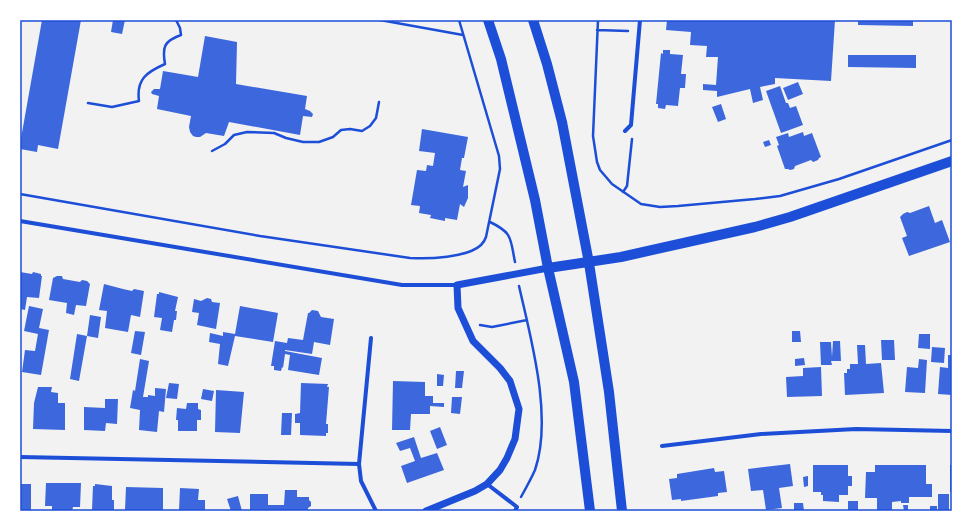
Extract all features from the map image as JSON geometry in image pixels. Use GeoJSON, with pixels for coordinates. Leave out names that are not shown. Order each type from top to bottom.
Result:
{"type":"FeatureCollection","features":[{"type":"Feature","properties":{"kind":"main road"},"geometry":{"type":"LineString","coordinates":[[488,20],[501,59],[535,200],[548,268],[574,382],[590,511]]}},
{"type":"Feature","properties":{"kind":"main road"},"geometry":{"type":"LineString","coordinates":[[533,20],[547,64],[562,122],[589,262],[610,392],[622,511]]}},
{"type":"Feature","properties":{"kind":"main road"},"geometry":{"type":"LineString","coordinates":[[548,268],[621,257],[733,232],[790,217],[952,161]]}},
{"type":"Feature","properties":{"kind":"street"},"geometry":{"type":"LineString","coordinates":[[625,131],[631,125],[640,20]]}},
{"type":"Feature","properties":{"kind":"street"},"geometry":{"type":"LineString","coordinates":[[20,221],[402,285],[457,286],[548,268]]}},
{"type":"Feature","properties":{"kind":"street"},"geometry":{"type":"LineString","coordinates":[[426,511],[475,491],[487,484],[500,470],[515,439],[519,408],[510,381],[500,368],[473,341],[458,308],[457,286]]}},
{"type":"Feature","properties":{"kind":"street"},"geometry":{"type":"LineString","coordinates":[[371,338],[358,464],[361,481],[376,511]]}},
{"type":"Feature","properties":{"kind":"street"},"geometry":{"type":"LineString","coordinates":[[662,446],[761,434],[856,429],[952,430]]}},
{"type":"Feature","properties":{"kind":"street"},"geometry":{"type":"LineString","coordinates":[[20,457],[358,464]]}},
{"type":"Feature","properties":{"kind":"street"},"geometry":{"type":"LineString","coordinates":[[487,484],[516,509]]}},
{"type":"Feature","properties":{"kind":"path"},"geometry":{"type":"LineString","coordinates":[[88,103],[112,107],[139,101],[139,86],[144,78],[152,69],[165,64],[163,53],[165,45],[171,38],[181,35],[180,28],[176,20]]}},
{"type":"Feature","properties":{"kind":"path"},"geometry":{"type":"LineString","coordinates":[[380,20],[463,34]]}},
{"type":"Feature","properties":{"kind":"path"},"geometry":{"type":"LineString","coordinates":[[20,194],[252,235],[410,258],[430,259],[447,257],[473,250],[481,245],[486,237],[500,169],[499,156],[459,20]]}},
{"type":"Feature","properties":{"kind":"path"},"geometry":{"type":"LineString","coordinates":[[598,20],[593,136],[597,162],[605,178],[641,204],[660,207],[780,196],[846,177],[952,140]]}},
{"type":"Feature","properties":{"kind":"path"},"geometry":{"type":"LineString","coordinates":[[597,30],[638,32]]}},
{"type":"Feature","properties":{"kind":"path"},"geometry":{"type":"LineString","coordinates":[[212,151],[225,144],[234,135],[247,132],[274,133],[303,142],[319,142],[333,137],[341,130],[350,129],[362,131],[370,126],[376,118],[379,102]]}},
{"type":"Feature","properties":{"kind":"path"},"geometry":{"type":"LineString","coordinates":[[623,192],[627,186],[632,136],[631,125]]}},
{"type":"Feature","properties":{"kind":"path"},"geometry":{"type":"LineString","coordinates":[[490,222],[502,228],[510,238],[527,320],[541,407],[542,431],[534,470],[516,509]]}},
{"type":"Feature","properties":{"kind":"path"},"geometry":{"type":"LineString","coordinates":[[464,321],[492,327],[527,320]]}},
{"type":"Feature","properties":{"kind":"building"},"geometry":{"type":"Polygon","coordinates":[[[42,20],[81,20],[58,149],[38,145],[37,152],[20,149],[20,144],[42,20]]]}},
{"type":"Feature","properties":{"kind":"building"},"geometry":{"type":"Polygon","coordinates":[[[113,20],[125,20],[122,34],[111,32],[113,20]]]}},
{"type":"Feature","properties":{"kind":"building"},"geometry":{"type":"Polygon","coordinates":[[[667,20],[835,20],[831,81],[775,78],[775,84],[760,87],[763,100],[753,103],[750,89],[717,97],[717,91],[703,90],[703,84],[716,85],[718,57],[706,57],[707,46],[690,45],[691,32],[666,30],[667,20]]]}},
{"type":"Feature","properties":{"kind":"building"},"geometry":{"type":"Polygon","coordinates":[[[858,20],[913,20],[913,26],[858,25],[858,20]]]}},
{"type":"Feature","properties":{"kind":"building"},"geometry":{"type":"Polygon","coordinates":[[[205,36],[237,42],[236,84],[307,96],[305,109],[313,114],[312,117],[303,116],[300,135],[229,122],[224,136],[206,133],[200,137],[196,137],[190,132],[189,127],[191,116],[157,109],[159,96],[152,94],[151,92],[154,89],[160,89],[163,71],[198,77],[205,36]]]}},
{"type":"Feature","properties":{"kind":"building"},"geometry":{"type":"Polygon","coordinates":[[[663,50],[670,50],[670,54],[683,55],[681,74],[686,74],[685,88],[680,88],[678,106],[666,105],[665,109],[658,108],[658,104],[656,104],[661,53],[663,54],[663,50]]]}},
{"type":"Feature","properties":{"kind":"building"},"geometry":{"type":"Polygon","coordinates":[[[848,55],[916,55],[916,68],[848,67],[848,55]]]}},
{"type":"Feature","properties":{"kind":"building"},"geometry":{"type":"Polygon","coordinates":[[[798,82],[803,94],[788,100],[783,88],[798,82]]]}},
{"type":"Feature","properties":{"kind":"building"},"geometry":{"type":"Polygon","coordinates":[[[780,86],[786,103],[788,103],[790,108],[796,106],[803,125],[781,133],[766,91],[780,86]]]}},
{"type":"Feature","properties":{"kind":"building"},"geometry":{"type":"Polygon","coordinates":[[[721,104],[726,119],[718,122],[712,107],[721,104]]]}},
{"type":"Feature","properties":{"kind":"building"},"geometry":{"type":"Polygon","coordinates":[[[422,129],[468,137],[460,170],[466,171],[463,187],[468,185],[468,198],[464,207],[460,204],[457,220],[445,218],[445,221],[430,218],[431,215],[419,213],[420,206],[411,205],[417,170],[426,171],[427,165],[433,166],[435,153],[419,151],[422,129]]]}},
{"type":"Feature","properties":{"kind":"building"},"geometry":{"type":"Polygon","coordinates":[[[803,132],[804,136],[812,133],[821,157],[813,162],[811,160],[795,166],[794,169],[785,169],[777,146],[779,145],[776,137],[788,133],[789,137],[803,132]]]}},
{"type":"Feature","properties":{"kind":"building"},"geometry":{"type":"Polygon","coordinates":[[[769,140],[771,145],[765,147],[763,142],[769,140]]]}},
{"type":"Feature","properties":{"kind":"building"},"geometry":{"type":"Polygon","coordinates":[[[929,206],[935,223],[942,220],[950,242],[909,256],[902,238],[907,236],[900,217],[907,212],[910,213],[929,206]]]}},
{"type":"Feature","properties":{"kind":"building"},"geometry":{"type":"Polygon","coordinates":[[[20,272],[32,274],[33,272],[41,274],[42,276],[39,298],[27,297],[25,310],[20,309],[20,272]]]}},
{"type":"Feature","properties":{"kind":"building"},"geometry":{"type":"Polygon","coordinates":[[[62,276],[63,279],[80,282],[82,280],[87,281],[90,284],[86,306],[76,305],[74,315],[66,313],[67,303],[49,300],[53,278],[62,276]]]}},
{"type":"Feature","properties":{"kind":"building"},"geometry":{"type":"Polygon","coordinates":[[[104,284],[132,291],[134,289],[144,291],[140,317],[131,315],[128,332],[105,328],[107,311],[99,310],[104,284]]]}},
{"type":"Feature","properties":{"kind":"building"},"geometry":{"type":"Polygon","coordinates":[[[159,292],[178,297],[175,311],[177,311],[176,320],[174,320],[172,332],[160,330],[162,318],[154,317],[157,294],[159,294],[159,292]]]}},
{"type":"Feature","properties":{"kind":"building"},"geometry":{"type":"Polygon","coordinates":[[[207,298],[211,299],[212,302],[220,303],[216,329],[197,325],[199,313],[192,312],[194,299],[201,301],[207,298]]]}},
{"type":"Feature","properties":{"kind":"building"},"geometry":{"type":"Polygon","coordinates":[[[29,306],[43,309],[39,328],[49,330],[41,375],[22,372],[25,350],[35,351],[38,334],[24,331],[29,306]]]}},
{"type":"Feature","properties":{"kind":"building"},"geometry":{"type":"Polygon","coordinates":[[[240,306],[278,313],[273,342],[235,336],[228,366],[218,364],[220,344],[209,342],[210,333],[223,336],[223,332],[235,334],[240,306]]]}},
{"type":"Feature","properties":{"kind":"building"},"geometry":{"type":"Polygon","coordinates":[[[312,310],[318,311],[321,317],[334,319],[330,345],[314,342],[312,354],[285,351],[322,358],[319,375],[288,370],[290,355],[285,354],[283,368],[282,367],[281,371],[274,370],[274,366],[271,366],[275,341],[287,343],[288,338],[303,340],[308,313],[312,310]]]}},
{"type":"Feature","properties":{"kind":"building"},"geometry":{"type":"Polygon","coordinates":[[[90,315],[101,317],[98,338],[87,336],[90,315]]]}},
{"type":"Feature","properties":{"kind":"building"},"geometry":{"type":"Polygon","coordinates":[[[135,331],[145,332],[141,355],[131,353],[135,331]]]}},
{"type":"Feature","properties":{"kind":"building"},"geometry":{"type":"Polygon","coordinates":[[[792,331],[800,331],[801,342],[792,342],[792,331]]]}},
{"type":"Feature","properties":{"kind":"building"},"geometry":{"type":"Polygon","coordinates":[[[77,334],[87,336],[79,381],[70,379],[77,334]]]}},
{"type":"Feature","properties":{"kind":"building"},"geometry":{"type":"Polygon","coordinates":[[[919,334],[930,334],[930,349],[918,348],[919,334]]]}},
{"type":"Feature","properties":{"kind":"building"},"geometry":{"type":"Polygon","coordinates":[[[881,340],[894,340],[895,360],[882,360],[881,340]]]}},
{"type":"Feature","properties":{"kind":"building"},"geometry":{"type":"Polygon","coordinates":[[[833,341],[840,341],[841,361],[831,361],[832,365],[821,365],[820,342],[831,342],[832,357],[833,341]]]}},
{"type":"Feature","properties":{"kind":"building"},"geometry":{"type":"Polygon","coordinates":[[[857,345],[865,345],[866,364],[881,363],[884,393],[845,395],[844,373],[847,373],[847,369],[850,369],[850,364],[858,364],[857,345]]]}},
{"type":"Feature","properties":{"kind":"building"},"geometry":{"type":"Polygon","coordinates":[[[932,347],[945,348],[944,363],[931,362],[932,347]]]}},
{"type":"Feature","properties":{"kind":"building"},"geometry":{"type":"Polygon","coordinates":[[[948,355],[952,355],[952,395],[938,394],[940,367],[948,368],[948,355]]]}},
{"type":"Feature","properties":{"kind":"building"},"geometry":{"type":"Polygon","coordinates":[[[804,358],[805,365],[795,366],[795,359],[804,358]]]}},
{"type":"Feature","properties":{"kind":"building"},"geometry":{"type":"Polygon","coordinates":[[[140,359],[149,361],[143,397],[148,397],[148,395],[155,396],[155,388],[166,389],[164,412],[159,411],[157,432],[139,430],[140,410],[130,408],[133,390],[135,391],[140,359]]]}},
{"type":"Feature","properties":{"kind":"building"},"geometry":{"type":"Polygon","coordinates":[[[919,359],[927,360],[925,393],[905,392],[907,367],[918,368],[919,359]]]}},
{"type":"Feature","properties":{"kind":"building"},"geometry":{"type":"Polygon","coordinates":[[[821,367],[822,396],[787,397],[786,377],[803,376],[803,368],[821,367]]]}},
{"type":"Feature","properties":{"kind":"building"},"geometry":{"type":"Polygon","coordinates":[[[456,371],[464,371],[462,388],[455,388],[456,371]]]}},
{"type":"Feature","properties":{"kind":"building"},"geometry":{"type":"Polygon","coordinates":[[[437,374],[444,375],[443,386],[437,386],[437,374]]]}},
{"type":"Feature","properties":{"kind":"building"},"geometry":{"type":"Polygon","coordinates":[[[393,381],[425,382],[425,396],[433,396],[433,403],[444,403],[444,407],[430,406],[430,414],[411,414],[410,430],[392,430],[393,381]]]}},
{"type":"Feature","properties":{"kind":"building"},"geometry":{"type":"Polygon","coordinates":[[[169,383],[179,384],[177,399],[166,398],[169,383]]]}},
{"type":"Feature","properties":{"kind":"building"},"geometry":{"type":"Polygon","coordinates":[[[301,383],[328,384],[326,424],[328,424],[328,433],[326,433],[326,436],[300,435],[300,423],[295,423],[295,414],[300,413],[301,383]]]}},
{"type":"Feature","properties":{"kind":"building"},"geometry":{"type":"Polygon","coordinates":[[[38,387],[52,387],[51,392],[58,393],[58,403],[65,403],[65,430],[33,429],[34,403],[38,387]]]}},
{"type":"Feature","properties":{"kind":"building"},"geometry":{"type":"Polygon","coordinates":[[[203,389],[214,391],[212,401],[201,399],[203,389]]]}},
{"type":"Feature","properties":{"kind":"building"},"geometry":{"type":"Polygon","coordinates":[[[216,390],[244,392],[240,433],[215,432],[216,390]]]}},
{"type":"Feature","properties":{"kind":"building"},"geometry":{"type":"Polygon","coordinates":[[[452,397],[462,397],[460,414],[451,413],[452,397]]]}},
{"type":"Feature","properties":{"kind":"building"},"geometry":{"type":"Polygon","coordinates":[[[105,399],[118,399],[117,424],[106,423],[105,431],[84,430],[84,407],[105,408],[105,399]]]}},
{"type":"Feature","properties":{"kind":"building"},"geometry":{"type":"Polygon","coordinates":[[[187,403],[198,403],[198,409],[201,410],[201,420],[197,420],[197,431],[178,431],[178,420],[176,420],[177,408],[186,409],[187,403]]]}},
{"type":"Feature","properties":{"kind":"building"},"geometry":{"type":"Polygon","coordinates":[[[282,413],[292,413],[291,435],[281,435],[282,413]]]}},
{"type":"Feature","properties":{"kind":"building"},"geometry":{"type":"Polygon","coordinates":[[[440,427],[447,445],[437,449],[430,431],[440,427]]]}},
{"type":"Feature","properties":{"kind":"building"},"geometry":{"type":"Polygon","coordinates":[[[414,437],[421,458],[437,453],[444,470],[407,483],[401,466],[415,461],[410,448],[400,451],[396,443],[414,437]]]}},
{"type":"Feature","properties":{"kind":"building"},"geometry":{"type":"Polygon","coordinates":[[[790,464],[793,486],[779,488],[782,508],[766,510],[763,490],[751,491],[748,469],[790,464]]]}},
{"type":"Feature","properties":{"kind":"building"},"geometry":{"type":"Polygon","coordinates":[[[813,465],[848,465],[848,476],[852,476],[852,486],[848,486],[848,495],[839,495],[839,502],[823,501],[823,495],[821,495],[821,492],[813,492],[813,465]]]}},
{"type":"Feature","properties":{"kind":"building"},"geometry":{"type":"Polygon","coordinates":[[[875,465],[926,465],[926,484],[932,484],[932,497],[909,497],[909,503],[901,503],[901,501],[892,502],[892,511],[877,511],[877,498],[865,498],[866,472],[875,472],[875,465]]]}},
{"type":"Feature","properties":{"kind":"building"},"geometry":{"type":"Polygon","coordinates":[[[950,465],[952,465],[952,492],[950,492],[950,465]]]}},
{"type":"Feature","properties":{"kind":"building"},"geometry":{"type":"Polygon","coordinates":[[[714,468],[715,472],[724,471],[727,492],[718,493],[718,496],[681,501],[681,499],[672,500],[669,479],[677,478],[677,474],[714,468]]]}},
{"type":"Feature","properties":{"kind":"building"},"geometry":{"type":"Polygon","coordinates":[[[808,476],[808,486],[804,487],[803,477],[808,476]]]}},
{"type":"Feature","properties":{"kind":"building"},"geometry":{"type":"Polygon","coordinates":[[[46,483],[81,483],[80,507],[73,507],[72,511],[52,511],[52,506],[45,506],[46,483]]]}},
{"type":"Feature","properties":{"kind":"building"},"geometry":{"type":"Polygon","coordinates":[[[20,484],[31,484],[31,511],[20,511],[20,484]]]}},
{"type":"Feature","properties":{"kind":"building"},"geometry":{"type":"Polygon","coordinates":[[[95,484],[112,486],[114,510],[92,510],[93,486],[95,486],[95,484]]]}},
{"type":"Feature","properties":{"kind":"building"},"geometry":{"type":"Polygon","coordinates":[[[126,487],[163,488],[163,511],[125,510],[126,487]]]}},
{"type":"Feature","properties":{"kind":"building"},"geometry":{"type":"Polygon","coordinates":[[[180,488],[199,489],[198,500],[205,500],[205,511],[179,511],[180,488]]]}},
{"type":"Feature","properties":{"kind":"building"},"geometry":{"type":"Polygon","coordinates":[[[285,490],[297,490],[297,497],[309,497],[311,506],[308,508],[308,511],[250,511],[250,494],[268,494],[268,505],[284,505],[285,490]]]}},
{"type":"Feature","properties":{"kind":"building"},"geometry":{"type":"Polygon","coordinates":[[[938,494],[949,494],[949,511],[938,511],[938,494]]]}},
{"type":"Feature","properties":{"kind":"building"},"geometry":{"type":"Polygon","coordinates":[[[238,496],[242,511],[231,511],[227,499],[238,496]]]}},
{"type":"Feature","properties":{"kind":"building"},"geometry":{"type":"Polygon","coordinates":[[[848,501],[858,501],[858,511],[848,511],[848,501]]]}},
{"type":"Feature","properties":{"kind":"building"},"geometry":{"type":"Polygon","coordinates":[[[794,503],[803,503],[804,511],[794,511],[794,503]]]}},
{"type":"Feature","properties":{"kind":"building"},"geometry":{"type":"Polygon","coordinates":[[[903,505],[908,505],[908,511],[904,511],[903,505]]]}},
{"type":"Feature","properties":{"kind":"building"},"geometry":{"type":"Polygon","coordinates":[[[930,506],[937,506],[937,511],[930,511],[930,506]]]}}]}
